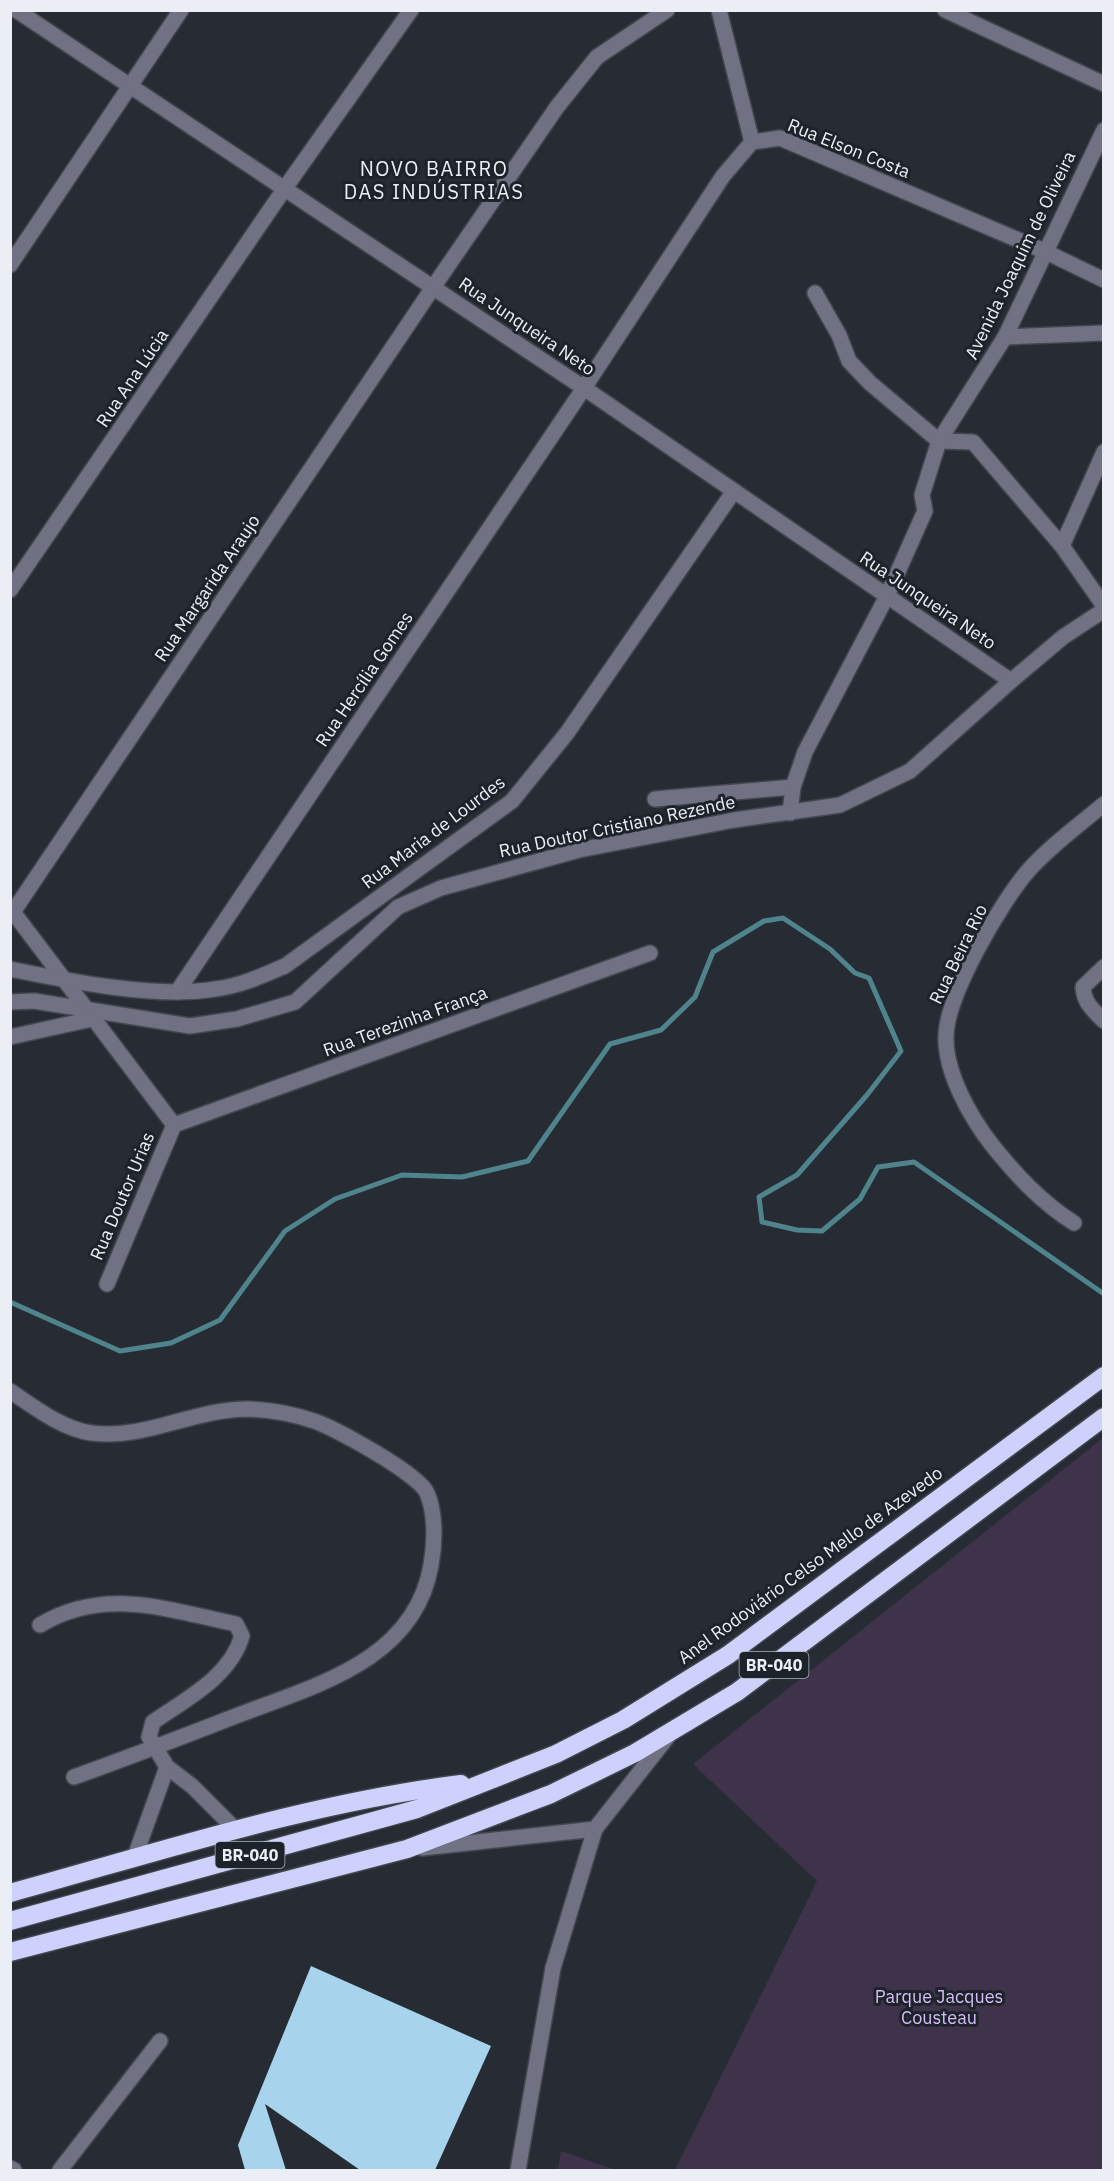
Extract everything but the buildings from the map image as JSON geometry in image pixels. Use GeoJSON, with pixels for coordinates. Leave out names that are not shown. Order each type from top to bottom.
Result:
{"type":"FeatureCollection","features":[{"type":"Feature","properties":{"kind":"highway","name":"Anel Rodoviário Celso Mello de Azevedo"},"geometry":{"type":"LineString","coordinates":[[10,1921],[417,1809],[556,1755],[614,1725],[728,1655],[1104,1376]]}},
{"type":"Feature","properties":{"kind":"highway","name":"BR-040"},"geometry":{"type":"LineString","coordinates":[[10,1952],[407,1849],[551,1794],[672,1731],[746,1685],[1104,1418]]}},
{"type":"Feature","properties":{"kind":"highway"},"geometry":{"type":"LineString","coordinates":[[10,1893],[236,1830],[415,1790],[487,1781]]}},
{"type":"Feature","properties":{"kind":"street","name":"Rua Junqueira Neto"},"geometry":{"type":"LineString","coordinates":[[16,10],[434,286],[1011,681]]}},
{"type":"Feature","properties":{"kind":"street"},"geometry":{"type":"LineString","coordinates":[[10,265],[181,10]]}},
{"type":"Feature","properties":{"kind":"street","name":"Rua Ana Lúcia"},"geometry":{"type":"LineString","coordinates":[[10,590],[285,189],[411,10]]}},
{"type":"Feature","properties":{"kind":"street","name":"Rua Margarida Araujo"},"geometry":{"type":"LineString","coordinates":[[12,910],[557,107],[597,57],[667,10]]}},
{"type":"Feature","properties":{"kind":"street"},"geometry":{"type":"LineString","coordinates":[[584,388],[723,176],[752,142],[719,10]]}},
{"type":"Feature","properties":{"kind":"street"},"geometry":{"type":"LineString","coordinates":[[945,10],[1104,84]]}},
{"type":"Feature","properties":{"kind":"street","name":"Avenida Joaquim de Oliveira"},"geometry":{"type":"LineString","coordinates":[[790,813],[793,787],[813,734],[887,596],[925,511],[922,495],[939,441],[1005,338],[1044,251],[1104,130]]}},
{"type":"Feature","properties":{"kind":"street","name":"Rua Elson Costa"},"geometry":{"type":"LineString","coordinates":[[752,142],[780,138],[1044,251],[1104,280]]}},
{"type":"Feature","properties":{"kind":"street"},"geometry":{"type":"LineString","coordinates":[[815,293],[839,335],[849,361],[903,413],[939,441],[973,442],[1062,546],[1104,608]]}},
{"type":"Feature","properties":{"kind":"street"},"geometry":{"type":"LineString","coordinates":[[1005,338],[1104,333]]}},
{"type":"Feature","properties":{"kind":"street","name":"Rua Hercília Gomes"},"geometry":{"type":"LineString","coordinates":[[177,992],[584,388]]}},
{"type":"Feature","properties":{"kind":"street"},"geometry":{"type":"LineString","coordinates":[[1062,546],[1104,452]]}},
{"type":"Feature","properties":{"kind":"street","name":"Rua Maria de Lourdes"},"geometry":{"type":"LineString","coordinates":[[10,969],[63,980],[177,992],[215,990],[251,981],[285,966],[512,801],[567,733],[734,491]]}},
{"type":"Feature","properties":{"kind":"street","name":"Rua Doutor Cristiano Rezende"},"geometry":{"type":"LineString","coordinates":[[10,1002],[34,1001],[88,1014],[190,1026],[237,1019],[295,1002],[398,907],[441,888],[579,850],[734,820],[840,805],[910,771],[1063,637],[1104,608]]}},
{"type":"Feature","properties":{"kind":"street"},"geometry":{"type":"LineString","coordinates":[[655,800],[793,787]]}},
{"type":"Feature","properties":{"kind":"street","name":"Rua Beira Rio"},"geometry":{"type":"LineString","coordinates":[[1074,1223],[1055,1211],[1016,1176],[972,1119],[949,1060],[945,1037],[949,1016],[968,971],[997,915],[1028,871],[1104,804]]}},
{"type":"Feature","properties":{"kind":"street","name":"Rua Doutor Urias"},"geometry":{"type":"LineString","coordinates":[[12,910],[88,1014],[174,1125],[107,1284]]}},
{"type":"Feature","properties":{"kind":"street","name":"Rua Terezinha França"},"geometry":{"type":"LineString","coordinates":[[174,1125],[650,953]]}},
{"type":"Feature","properties":{"kind":"street"},"geometry":{"type":"LineString","coordinates":[[1104,967],[1083,987],[1083,997],[1104,1021]]}},
{"type":"Feature","properties":{"kind":"street"},"geometry":{"type":"LineString","coordinates":[[10,1037],[69,1023],[88,1014]]}},
{"type":"Feature","properties":{"kind":"street"},"geometry":{"type":"LineString","coordinates":[[10,1391],[49,1417],[90,1433],[123,1433],[206,1413],[247,1409],[279,1412],[317,1422],[391,1461],[418,1482],[427,1491],[433,1517],[428,1586],[415,1614],[387,1644],[349,1671],[297,1695],[74,1777]]}},
{"type":"Feature","properties":{"kind":"street"},"geometry":{"type":"LineString","coordinates":[[40,1624],[59,1614],[127,1602],[236,1624],[242,1636],[238,1650],[227,1666],[203,1687],[153,1722],[149,1737],[167,1767],[192,1786],[236,1830]]}},
{"type":"Feature","properties":{"kind":"street"},"geometry":{"type":"LineString","coordinates":[[518,2170],[553,1968],[595,1829],[672,1731]]}},
{"type":"Feature","properties":{"kind":"street"},"geometry":{"type":"LineString","coordinates":[[134,1859],[167,1767]]}},
{"type":"Feature","properties":{"kind":"street"},"geometry":{"type":"LineString","coordinates":[[407,1849],[595,1829]]}},
{"type":"Feature","properties":{"kind":"street"},"geometry":{"type":"LineString","coordinates":[[60,2170],[160,2041]]}},
{"type":"Feature","properties":{"kind":"green space","name":"Parque Jacques Cousteau"},"geometry":{"type":"Polygon","coordinates":[[[1103,1438],[1103,2170],[675,2170],[817,1881],[693,1764],[1103,1438]]]}},
{"type":"Feature","properties":{"kind":"green space"},"geometry":{"type":"Polygon","coordinates":[[[561,2151],[616,2170],[558,2170],[561,2151]]]}},
{"type":"Feature","properties":{"kind":"waterway"},"geometry":{"type":"LineString","coordinates":[[10,1302],[120,1351],[171,1343],[220,1320],[285,1231],[335,1199],[402,1175],[462,1177],[528,1161],[610,1044],[661,1030],[695,997],[713,952],[764,921],[783,918],[830,949],[855,973],[869,978],[901,1051],[867,1095],[797,1175],[759,1197],[762,1222],[797,1230],[822,1231],[860,1199],[878,1167],[914,1162],[1104,1294]]}},
{"type":"Feature","properties":{"kind":"district","name":"NOVO BAIRRO DAS INDÚSTRIAS"},"geometry":{"type":"Point","coordinates":[434,180]}}]}
